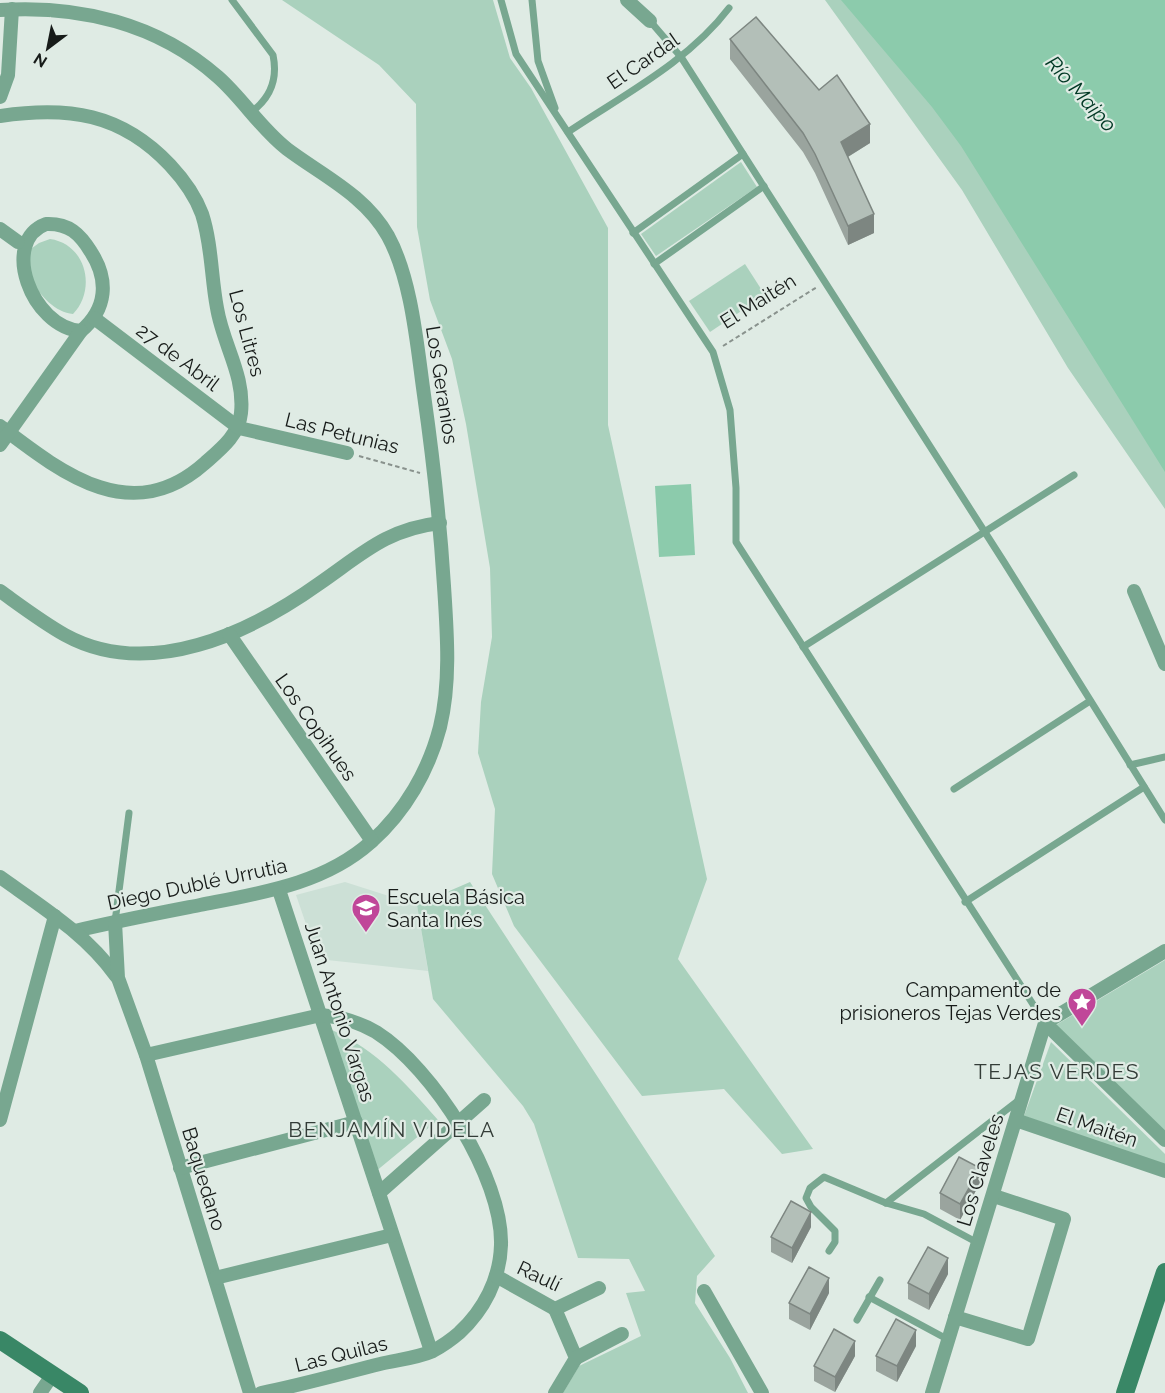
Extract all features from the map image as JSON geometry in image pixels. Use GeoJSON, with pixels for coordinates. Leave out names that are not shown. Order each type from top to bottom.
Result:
{"type":"FeatureCollection","features":[{"type":"Feature","properties":{"kind":"street"},"geometry":{"type":"LineString","coordinates":[[627,0],[650,21]]}},
{"type":"Feature","properties":{"kind":"street","name":"Los Geranios"},"geometry":{"type":"LineString","coordinates":[[6,9],[96,14],[166,41],[220,79],[249,113],[285,147],[358,198],[378,220],[391,242],[400,265],[416,339],[436,477],[440,523]]}},
{"type":"Feature","properties":{"kind":"street"},"geometry":{"type":"LineString","coordinates":[[0,97],[8,75],[11,53],[6,9]]}},
{"type":"Feature","properties":{"kind":"street","name":"Los Litres"},"geometry":{"type":"LineString","coordinates":[[0,116],[50,111],[100,118],[145,142],[186,183],[202,216],[211,254],[216,307],[225,340],[240,377],[242,402],[238,428]]}},
{"type":"Feature","properties":{"kind":"street"},"geometry":{"type":"LineString","coordinates":[[0,445],[4,430],[81,331],[94,318],[102,300],[104,282],[98,264],[82,238],[62,225],[46,224],[30,230],[18,242],[16,270],[26,296],[55,324],[81,331]]}},
{"type":"Feature","properties":{"kind":"street"},"geometry":{"type":"LineString","coordinates":[[0,229],[18,242]]}},
{"type":"Feature","properties":{"kind":"street","name":"27 de Abril"},"geometry":{"type":"LineString","coordinates":[[94,318],[238,428]]}},
{"type":"Feature","properties":{"kind":"street"},"geometry":{"type":"LineString","coordinates":[[4,430],[87,484],[129,493],[157,490],[181,481],[223,447],[238,428]]}},
{"type":"Feature","properties":{"kind":"street","name":"Las Petunias"},"geometry":{"type":"LineString","coordinates":[[238,428],[347,453]]}},
{"type":"Feature","properties":{"kind":"street"},"geometry":{"type":"LineString","coordinates":[[0,591],[65,635],[114,650],[171,651],[210,642],[229,634],[319,585],[373,544],[416,525],[440,523]]}},
{"type":"Feature","properties":{"kind":"street","name":"Diego Dublé Urrutia"},"geometry":{"type":"LineString","coordinates":[[75,931],[279,890],[328,872],[372,842],[392,820],[426,766],[440,725],[446,682],[447,624],[440,523]]}},
{"type":"Feature","properties":{"kind":"street"},"geometry":{"type":"LineString","coordinates":[[1134,591],[1165,664]]}},
{"type":"Feature","properties":{"kind":"street","name":"Los Copihues"},"geometry":{"type":"LineString","coordinates":[[229,634],[372,842]]}},
{"type":"Feature","properties":{"kind":"street","name":"Baquedano"},"geometry":{"type":"LineString","coordinates":[[0,877],[75,931],[105,960],[118,978],[146,1055],[250,1393]]}},
{"type":"Feature","properties":{"kind":"street","name":"Juan Antonio Vargas"},"geometry":{"type":"LineString","coordinates":[[279,890],[431,1351]]}},
{"type":"Feature","properties":{"kind":"street"},"geometry":{"type":"LineString","coordinates":[[0,1120],[55,916]]}},
{"type":"Feature","properties":{"kind":"street","name":"Baquedano"},"geometry":{"type":"LineString","coordinates":[[115,922],[118,978]]}},
{"type":"Feature","properties":{"kind":"street"},"geometry":{"type":"LineString","coordinates":[[1165,951],[1045,1023],[1165,1140]]}},
{"type":"Feature","properties":{"kind":"street"},"geometry":{"type":"LineString","coordinates":[[146,1055],[321,1015],[351,1020],[388,1041],[427,1082],[460,1123],[480,1163],[498,1216],[501,1246],[496,1276],[486,1299],[468,1324],[431,1351]]}},
{"type":"Feature","properties":{"kind":"street","name":"Los Claveles"},"geometry":{"type":"LineString","coordinates":[[932,1393],[1045,1023]]}},
{"type":"Feature","properties":{"kind":"street"},"geometry":{"type":"LineString","coordinates":[[378,1192],[484,1100]]}},
{"type":"Feature","properties":{"kind":"street","name":"El Maitén"},"geometry":{"type":"LineString","coordinates":[[1016,1120],[1165,1171]]}},
{"type":"Feature","properties":{"kind":"street"},"geometry":{"type":"LineString","coordinates":[[180,1168],[356,1122]]}},
{"type":"Feature","properties":{"kind":"street"},"geometry":{"type":"LineString","coordinates":[[955,1317],[1028,1339],[1064,1219],[994,1196]]}},
{"type":"Feature","properties":{"kind":"street"},"geometry":{"type":"LineString","coordinates":[[215,1278],[392,1235]]}},
{"type":"Feature","properties":{"kind":"street"},"geometry":{"type":"LineString","coordinates":[[1125,1393],[1165,1272]]}},
{"type":"Feature","properties":{"kind":"street","name":"Raulí"},"geometry":{"type":"LineString","coordinates":[[496,1276],[555,1310],[599,1288]]}},
{"type":"Feature","properties":{"kind":"street"},"geometry":{"type":"LineString","coordinates":[[704,1291],[762,1393]]}},
{"type":"Feature","properties":{"kind":"street"},"geometry":{"type":"LineString","coordinates":[[555,1310],[576,1358]]}},
{"type":"Feature","properties":{"kind":"street"},"geometry":{"type":"LineString","coordinates":[[555,1393],[576,1358],[622,1334]]}},
{"type":"Feature","properties":{"kind":"street"},"geometry":{"type":"LineString","coordinates":[[0,1340],[80,1393]]}},
{"type":"Feature","properties":{"kind":"street","name":"Las Quilas"},"geometry":{"type":"LineString","coordinates":[[261,1393],[299,1389],[431,1351]]}},
{"type":"Feature","properties":{"kind":"street"},"geometry":{"type":"LineString","coordinates":[[40,1393],[54,1374]]}},
{"type":"Feature","properties":{"kind":"lane"},"geometry":{"type":"LineString","coordinates":[[232,0],[273,56],[275,63],[274,78],[268,95],[249,113]]}},
{"type":"Feature","properties":{"kind":"lane"},"geometry":{"type":"LineString","coordinates":[[501,0],[516,54],[713,352],[730,410],[736,488],[736,542],[965,902],[1045,1023]]}},
{"type":"Feature","properties":{"kind":"lane"},"geometry":{"type":"LineString","coordinates":[[532,0],[538,61],[559,119]]}},
{"type":"Feature","properties":{"kind":"lane","name":"El Cardal"},"geometry":{"type":"LineString","coordinates":[[568,132],[681,57],[715,26],[729,8]]}},
{"type":"Feature","properties":{"kind":"lane"},"geometry":{"type":"LineString","coordinates":[[650,21],[681,57],[985,531],[1165,820]]}},
{"type":"Feature","properties":{"kind":"lane"},"geometry":{"type":"LineString","coordinates":[[633,233],[743,154]]}},
{"type":"Feature","properties":{"kind":"lane"},"geometry":{"type":"LineString","coordinates":[[654,264],[764,186]]}},
{"type":"Feature","properties":{"kind":"lane"},"geometry":{"type":"LineString","coordinates":[[803,647],[1074,475]]}},
{"type":"Feature","properties":{"kind":"lane"},"geometry":{"type":"LineString","coordinates":[[954,789],[1090,701]]}},
{"type":"Feature","properties":{"kind":"lane"},"geometry":{"type":"LineString","coordinates":[[1130,765],[1165,757]]}},
{"type":"Feature","properties":{"kind":"lane"},"geometry":{"type":"LineString","coordinates":[[965,902],[1144,787]]}},
{"type":"Feature","properties":{"kind":"lane"},"geometry":{"type":"LineString","coordinates":[[115,922],[129,813]]}},
{"type":"Feature","properties":{"kind":"lane"},"geometry":{"type":"LineString","coordinates":[[886,1203],[1023,1098]]}},
{"type":"Feature","properties":{"kind":"lane"},"geometry":{"type":"LineString","coordinates":[[829,1251],[835,1242],[835,1231],[811,1207],[806,1198],[810,1188],[824,1176],[886,1203],[924,1214],[978,1243]]}},
{"type":"Feature","properties":{"kind":"lane"},"geometry":{"type":"LineString","coordinates":[[857,1320],[880,1280]]}},
{"type":"Feature","properties":{"kind":"lane"},"geometry":{"type":"LineString","coordinates":[[869,1297],[947,1339]]}},
{"type":"Feature","properties":{"kind":"path","name":"El Maitén"},"geometry":{"type":"LineString","coordinates":[[713,352],[824,282]]}},
{"type":"Feature","properties":{"kind":"path","name":"Las Petunias"},"geometry":{"type":"LineString","coordinates":[[347,453],[436,477]]}},
{"type":"Feature","properties":{"kind":"shaded area"},"geometry":{"type":"Polygon","coordinates":[[[282,0],[493,0],[510,58],[531,88],[608,228],[608,425],[707,879],[678,959],[813,1149],[782,1154],[724,1089],[642,1096],[514,926],[492,874],[495,809],[478,753],[481,702],[492,637],[490,568],[466,424],[452,359],[430,300],[417,227],[416,104],[379,65],[282,0]]]}},
{"type":"Feature","properties":{"kind":"shaded area"},"geometry":{"type":"Polygon","coordinates":[[[825,0],[1165,0],[1165,509],[1068,368],[962,190],[825,0]]]}},
{"type":"Feature","properties":{"kind":"shaded area"},"geometry":{"type":"Polygon","coordinates":[[[741,162],[757,187],[656,256],[641,234],[741,162]]]}},
{"type":"Feature","properties":{"kind":"shaded area"},"geometry":{"type":"Polygon","coordinates":[[[50,239],[72,249],[84,269],[85,292],[73,314],[54,307],[34,285],[30,276],[28,251],[50,239]]]}},
{"type":"Feature","properties":{"kind":"shaded area"},"geometry":{"type":"Polygon","coordinates":[[[745,264],[765,295],[710,332],[689,301],[745,264]]]}},
{"type":"Feature","properties":{"kind":"shaded area","name":"Escuela Básica Santa Inés"},"geometry":{"type":"Polygon","coordinates":[[[345,882],[417,905],[428,971],[318,959],[296,895],[345,882]]]}},
{"type":"Feature","properties":{"kind":"shaded area"},"geometry":{"type":"Polygon","coordinates":[[[470,882],[715,1256],[697,1276],[695,1303],[730,1358],[748,1393],[563,1393],[579,1366],[641,1336],[626,1293],[645,1291],[629,1259],[578,1258],[534,1124],[523,1106],[433,999],[417,905],[470,882]]]}},
{"type":"Feature","properties":{"kind":"shaded area"},"geometry":{"type":"Polygon","coordinates":[[[1165,960],[1165,1131],[1056,1025],[1165,960]]]}},
{"type":"Feature","properties":{"kind":"shaded area"},"geometry":{"type":"Polygon","coordinates":[[[332,1030],[363,1047],[390,1069],[438,1120],[375,1172],[332,1030]]]}},
{"type":"Feature","properties":{"kind":"shaded area"},"geometry":{"type":"Polygon","coordinates":[[[1051,1042],[1165,1154],[1165,1165],[1024,1116],[1051,1042]]]}},
{"type":"Feature","properties":{"kind":"water","name":"Río Maipo"},"geometry":{"type":"Polygon","coordinates":[[[841,0],[1165,0],[1165,472],[961,146],[932,107],[841,0]]]}},
{"type":"Feature","properties":{"kind":"water"},"geometry":{"type":"Polygon","coordinates":[[[691,484],[695,555],[659,557],[655,486],[691,484]]]}},
{"type":"Feature","properties":{"kind":"building"},"geometry":{"type":"Polygon","coordinates":[[[756,17],[819,90],[837,75],[870,124],[841,142],[874,214],[848,226],[803,133],[730,39],[756,17]]]}},
{"type":"Feature","properties":{"kind":"building"},"geometry":{"type":"Polygon","coordinates":[[[959,1157],[980,1168],[960,1204],[940,1193],[959,1157]]]}},
{"type":"Feature","properties":{"kind":"building"},"geometry":{"type":"Polygon","coordinates":[[[791,1201],[811,1212],[792,1248],[771,1237],[791,1201]]]}},
{"type":"Feature","properties":{"kind":"building"},"geometry":{"type":"Polygon","coordinates":[[[928,1247],[948,1258],[929,1294],[908,1283],[928,1247]]]}},
{"type":"Feature","properties":{"kind":"building"},"geometry":{"type":"Polygon","coordinates":[[[809,1267],[829,1278],[810,1314],[789,1303],[809,1267]]]}},
{"type":"Feature","properties":{"kind":"building"},"geometry":{"type":"Polygon","coordinates":[[[896,1319],[916,1330],[897,1366],[876,1356],[896,1319]]]}},
{"type":"Feature","properties":{"kind":"building"},"geometry":{"type":"Polygon","coordinates":[[[834,1329],[855,1341],[835,1377],[814,1366],[834,1329]]]}},
{"type":"Feature","properties":{"kind":"place","name":"Escuela Básica Santa Inés"},"geometry":{"type":"Point","coordinates":[366,934]}},
{"type":"Feature","properties":{"kind":"place","name":"Campamento de prisioneros Tejas Verdes"},"geometry":{"type":"Point","coordinates":[1082,1028]}},
{"type":"Feature","properties":{"kind":"district","name":"TEJAS VERDES"},"geometry":{"type":"Point","coordinates":[1057,1072]}},
{"type":"Feature","properties":{"kind":"district","name":"BENJAMÍN VIDELA"},"geometry":{"type":"Point","coordinates":[392,1130]}}]}
